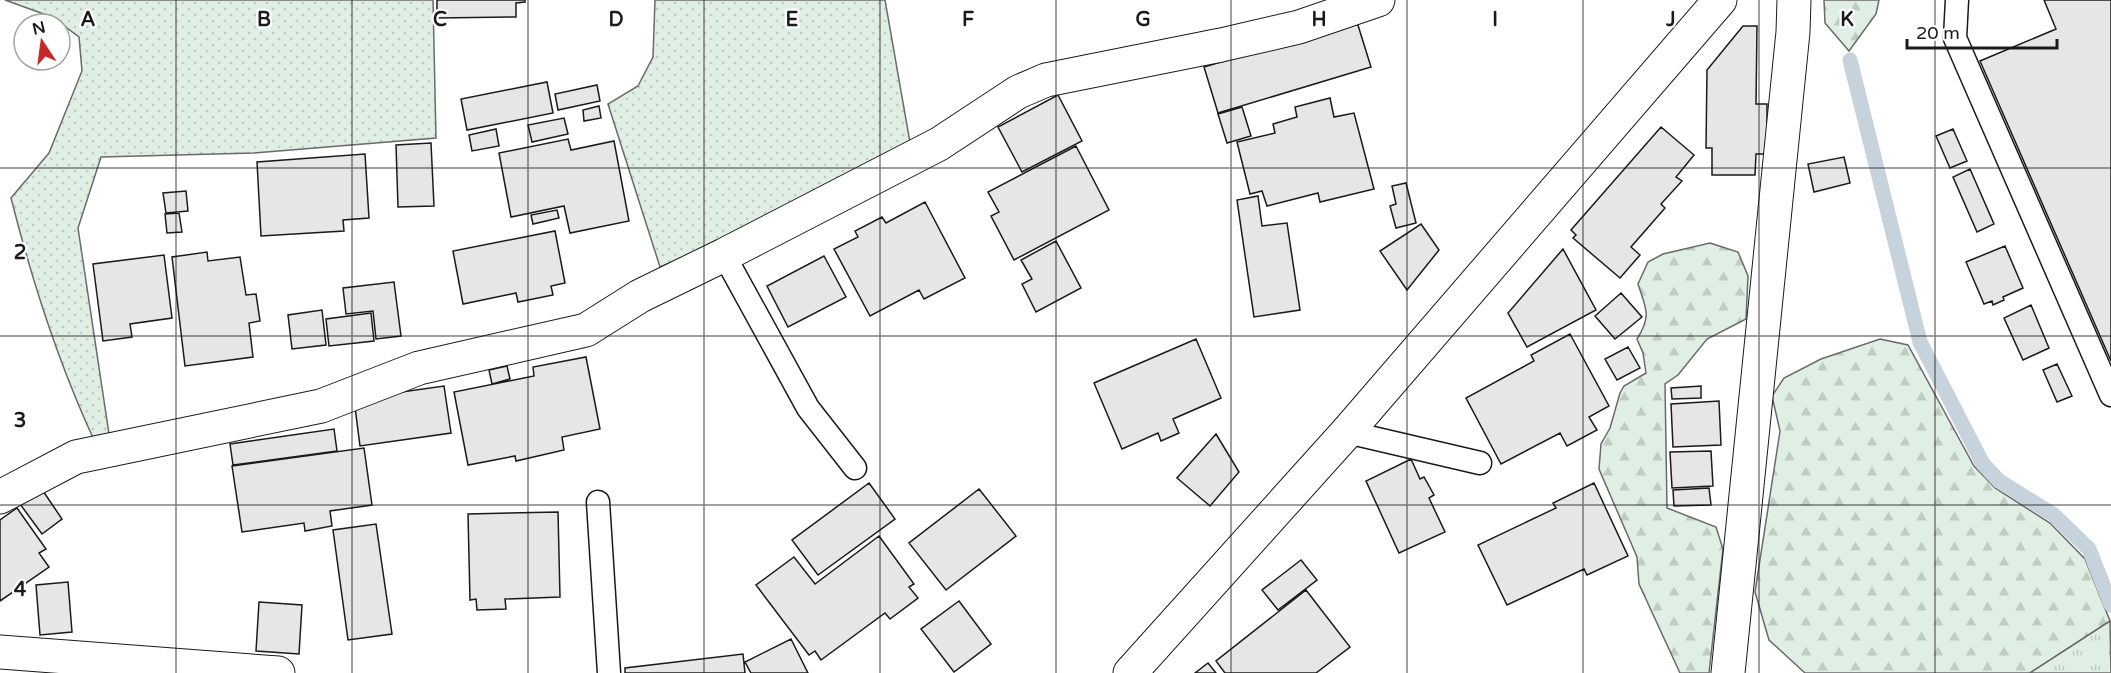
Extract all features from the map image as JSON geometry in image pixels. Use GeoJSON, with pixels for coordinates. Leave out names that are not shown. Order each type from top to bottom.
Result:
{"type":"FeatureCollection","features":[{"type":"Feature","properties":{"kind":"street"},"geometry":{"type":"LineString","coordinates":[[0,497],[76,457],[321,406],[419,368],[586,330],[640,296],[939,144],[1018,92],[1046,80],[1299,27],[1378,0]]}},
{"type":"Feature","properties":{"kind":"street"},"geometry":{"type":"LineString","coordinates":[[1130,673],[1347,432],[1720,0]]}},
{"type":"Feature","properties":{"kind":"street"},"geometry":{"type":"LineString","coordinates":[[1728,673],[1794,32],[1794,0]]}},
{"type":"Feature","properties":{"kind":"street"},"geometry":{"type":"LineString","coordinates":[[0,652],[278,673]]}},
{"type":"Feature","properties":{"kind":"lane"},"geometry":{"type":"LineString","coordinates":[[1958,0],[1955,38],[2111,395]]}},
{"type":"Feature","properties":{"kind":"lane"},"geometry":{"type":"LineString","coordinates":[[724,255],[808,408],[855,468]]}},
{"type":"Feature","properties":{"kind":"lane"},"geometry":{"type":"LineString","coordinates":[[1347,432],[1480,463]]}},
{"type":"Feature","properties":{"kind":"lane"},"geometry":{"type":"LineString","coordinates":[[598,502],[609,673]]}},
{"type":"Feature","properties":{"kind":"green space"},"geometry":{"type":"Polygon","coordinates":[[[5,0],[433,0],[436,138],[254,153],[101,157],[78,228],[109,434],[94,440],[47,321],[11,198],[49,153],[82,71],[79,37],[72,32],[72,12],[38,12],[5,0]]]}},
{"type":"Feature","properties":{"kind":"green space"},"geometry":{"type":"Polygon","coordinates":[[[655,0],[885,0],[911,148],[777,218],[660,267],[608,104],[638,86],[653,57],[655,0]]]}},
{"type":"Feature","properties":{"kind":"green space"},"geometry":{"type":"Polygon","coordinates":[[[1824,0],[1879,0],[1876,14],[1849,51],[1825,23],[1824,0]]]}},
{"type":"Feature","properties":{"kind":"green space"},"geometry":{"type":"Polygon","coordinates":[[[1710,243],[1738,252],[1748,276],[1746,319],[1707,339],[1678,375],[1665,384],[1667,508],[1716,527],[1723,549],[1709,673],[1680,673],[1639,584],[1637,557],[1599,469],[1601,444],[1610,428],[1620,393],[1624,386],[1646,373],[1643,353],[1637,339],[1646,318],[1638,284],[1648,262],[1663,254],[1710,243]]]}},
{"type":"Feature","properties":{"kind":"green space"},"geometry":{"type":"Polygon","coordinates":[[[1880,339],[1908,345],[1974,466],[1995,488],[2050,523],[2085,559],[2110,621],[2030,673],[1805,673],[1769,640],[1755,592],[1780,431],[1772,396],[1784,378],[1821,359],[1880,339]]]}},
{"type":"Feature","properties":{"kind":"green space"},"geometry":{"type":"Polygon","coordinates":[[[2110,621],[2111,673],[2030,673],[2110,621]]]}},
{"type":"Feature","properties":{"kind":"building"},"geometry":{"type":"Polygon","coordinates":[[[437,0],[525,0],[525,2],[516,3],[516,17],[437,18],[437,0]]]}},
{"type":"Feature","properties":{"kind":"building"},"geometry":{"type":"Polygon","coordinates":[[[2044,0],[2111,0],[2111,361],[1980,61],[2056,29],[2044,0]]]}},
{"type":"Feature","properties":{"kind":"building"},"geometry":{"type":"Polygon","coordinates":[[[1357,22],[1371,67],[1218,113],[1204,67],[1357,22]]]}},
{"type":"Feature","properties":{"kind":"building"},"geometry":{"type":"Polygon","coordinates":[[[1743,26],[1757,26],[1756,104],[1767,104],[1767,154],[1756,154],[1755,175],[1712,175],[1712,148],[1706,148],[1707,70],[1743,26]]]}},
{"type":"Feature","properties":{"kind":"building"},"geometry":{"type":"Polygon","coordinates":[[[547,82],[553,113],[467,130],[461,99],[547,82]]]}},
{"type":"Feature","properties":{"kind":"building"},"geometry":{"type":"Polygon","coordinates":[[[597,85],[600,101],[558,110],[555,94],[597,85]]]}},
{"type":"Feature","properties":{"kind":"building"},"geometry":{"type":"Polygon","coordinates":[[[1058,95],[1082,141],[1022,172],[998,127],[1058,95]]]}},
{"type":"Feature","properties":{"kind":"building"},"geometry":{"type":"Polygon","coordinates":[[[1330,98],[1334,117],[1354,113],[1374,189],[1320,202],[1318,193],[1267,206],[1262,191],[1250,194],[1237,142],[1275,133],[1273,124],[1297,117],[1295,107],[1330,98]]]}},
{"type":"Feature","properties":{"kind":"building"},"geometry":{"type":"Polygon","coordinates":[[[599,106],[601,118],[584,121],[583,110],[599,106]]]}},
{"type":"Feature","properties":{"kind":"building"},"geometry":{"type":"Polygon","coordinates":[[[1242,107],[1251,136],[1227,143],[1218,114],[1242,107]]]}},
{"type":"Feature","properties":{"kind":"building"},"geometry":{"type":"Polygon","coordinates":[[[564,118],[568,134],[532,142],[528,125],[564,118]]]}},
{"type":"Feature","properties":{"kind":"building"},"geometry":{"type":"Polygon","coordinates":[[[1661,127],[1694,155],[1676,177],[1682,181],[1661,204],[1665,208],[1631,247],[1640,255],[1620,278],[1573,238],[1576,235],[1571,230],[1661,127]]]}},
{"type":"Feature","properties":{"kind":"building"},"geometry":{"type":"Polygon","coordinates":[[[496,129],[499,146],[472,151],[469,135],[496,129]]]}},
{"type":"Feature","properties":{"kind":"building"},"geometry":{"type":"Polygon","coordinates":[[[1953,129],[1967,161],[1950,168],[1936,136],[1953,129]]]}},
{"type":"Feature","properties":{"kind":"building"},"geometry":{"type":"Polygon","coordinates":[[[568,139],[571,150],[614,141],[629,221],[570,233],[564,206],[511,217],[499,153],[568,139]]]}},
{"type":"Feature","properties":{"kind":"building"},"geometry":{"type":"Polygon","coordinates":[[[431,143],[434,206],[398,207],[396,145],[431,143]]]}},
{"type":"Feature","properties":{"kind":"building"},"geometry":{"type":"Polygon","coordinates":[[[1076,146],[1109,210],[1014,260],[991,216],[999,212],[988,192],[1076,146]]]}},
{"type":"Feature","properties":{"kind":"building"},"geometry":{"type":"Polygon","coordinates":[[[365,154],[369,218],[343,220],[344,231],[261,236],[257,162],[365,154]]]}},
{"type":"Feature","properties":{"kind":"building"},"geometry":{"type":"Polygon","coordinates":[[[1844,157],[1850,183],[1814,192],[1808,164],[1844,157]]]}},
{"type":"Feature","properties":{"kind":"building"},"geometry":{"type":"Polygon","coordinates":[[[1970,169],[1994,224],[1977,232],[1953,177],[1970,169]]]}},
{"type":"Feature","properties":{"kind":"building"},"geometry":{"type":"Polygon","coordinates":[[[1406,183],[1416,223],[1396,228],[1390,206],[1396,204],[1392,186],[1406,183]]]}},
{"type":"Feature","properties":{"kind":"building"},"geometry":{"type":"Polygon","coordinates":[[[186,191],[188,211],[166,213],[163,193],[186,191]]]}},
{"type":"Feature","properties":{"kind":"building"},"geometry":{"type":"Polygon","coordinates":[[[1258,196],[1262,226],[1287,223],[1300,310],[1254,317],[1237,200],[1258,196]]]}},
{"type":"Feature","properties":{"kind":"building"},"geometry":{"type":"Polygon","coordinates":[[[925,202],[965,278],[924,299],[919,290],[870,316],[834,249],[858,237],[855,231],[882,217],[886,223],[925,202]]]}},
{"type":"Feature","properties":{"kind":"building"},"geometry":{"type":"Polygon","coordinates":[[[557,210],[559,218],[533,224],[531,215],[557,210]]]}},
{"type":"Feature","properties":{"kind":"building"},"geometry":{"type":"Polygon","coordinates":[[[179,213],[182,232],[167,233],[165,214],[179,213]]]}},
{"type":"Feature","properties":{"kind":"building"},"geometry":{"type":"Polygon","coordinates":[[[1421,224],[1439,250],[1407,290],[1380,251],[1421,224]]]}},
{"type":"Feature","properties":{"kind":"building"},"geometry":{"type":"Polygon","coordinates":[[[555,231],[565,283],[551,286],[553,295],[518,302],[516,293],[463,304],[453,251],[555,231]]]}},
{"type":"Feature","properties":{"kind":"building"},"geometry":{"type":"Polygon","coordinates":[[[1056,241],[1081,288],[1036,312],[1022,284],[1032,279],[1021,260],[1056,241]]]}},
{"type":"Feature","properties":{"kind":"building"},"geometry":{"type":"Polygon","coordinates":[[[2005,246],[2023,288],[2003,297],[2004,300],[1993,305],[1992,301],[1984,304],[1966,262],[2005,246]]]}},
{"type":"Feature","properties":{"kind":"building"},"geometry":{"type":"Polygon","coordinates":[[[1563,249],[1596,310],[1527,347],[1508,313],[1563,249]]]}},
{"type":"Feature","properties":{"kind":"building"},"geometry":{"type":"Polygon","coordinates":[[[207,252],[208,261],[240,257],[246,295],[256,294],[260,321],[249,323],[253,357],[185,366],[172,257],[207,252]]]}},
{"type":"Feature","properties":{"kind":"building"},"geometry":{"type":"Polygon","coordinates":[[[164,255],[172,318],[130,324],[132,337],[103,341],[93,264],[164,255]]]}},
{"type":"Feature","properties":{"kind":"building"},"geometry":{"type":"Polygon","coordinates":[[[824,256],[846,297],[788,327],[767,286],[824,256]]]}},
{"type":"Feature","properties":{"kind":"building"},"geometry":{"type":"Polygon","coordinates":[[[394,282],[401,336],[376,339],[373,311],[346,314],[343,288],[394,282]]]}},
{"type":"Feature","properties":{"kind":"building"},"geometry":{"type":"Polygon","coordinates":[[[1621,293],[1642,317],[1615,339],[1595,316],[1621,293]]]}},
{"type":"Feature","properties":{"kind":"building"},"geometry":{"type":"Polygon","coordinates":[[[2031,305],[2049,348],[2023,360],[2004,318],[2031,305]]]}},
{"type":"Feature","properties":{"kind":"building"},"geometry":{"type":"Polygon","coordinates":[[[322,310],[326,345],[292,349],[288,315],[322,310]]]}},
{"type":"Feature","properties":{"kind":"building"},"geometry":{"type":"Polygon","coordinates":[[[371,313],[374,341],[329,346],[326,319],[371,313]]]}},
{"type":"Feature","properties":{"kind":"building"},"geometry":{"type":"Polygon","coordinates":[[[1570,334],[1609,406],[1589,417],[1597,430],[1567,446],[1560,433],[1501,464],[1466,398],[1534,361],[1531,355],[1570,334]]]}},
{"type":"Feature","properties":{"kind":"building"},"geometry":{"type":"Polygon","coordinates":[[[1196,339],[1221,398],[1173,419],[1179,433],[1161,441],[1158,433],[1122,449],[1094,383],[1196,339]]]}},
{"type":"Feature","properties":{"kind":"building"},"geometry":{"type":"Polygon","coordinates":[[[1628,347],[1640,368],[1617,380],[1605,359],[1628,347]]]}},
{"type":"Feature","properties":{"kind":"building"},"geometry":{"type":"Polygon","coordinates":[[[586,357],[600,429],[562,437],[564,450],[516,461],[515,456],[468,465],[454,392],[534,376],[533,367],[586,357]]]}},
{"type":"Feature","properties":{"kind":"building"},"geometry":{"type":"Polygon","coordinates":[[[2057,364],[2072,396],[2057,402],[2043,370],[2057,364]]]}},
{"type":"Feature","properties":{"kind":"building"},"geometry":{"type":"Polygon","coordinates":[[[507,366],[510,379],[492,384],[489,370],[507,366]]]}},
{"type":"Feature","properties":{"kind":"building"},"geometry":{"type":"Polygon","coordinates":[[[444,386],[451,433],[360,446],[355,407],[366,397],[444,386]]]}},
{"type":"Feature","properties":{"kind":"building"},"geometry":{"type":"Polygon","coordinates":[[[1701,386],[1701,398],[1672,399],[1671,388],[1701,386]]]}},
{"type":"Feature","properties":{"kind":"building"},"geometry":{"type":"Polygon","coordinates":[[[1719,401],[1721,445],[1673,447],[1671,404],[1719,401]]]}},
{"type":"Feature","properties":{"kind":"building"},"geometry":{"type":"Polygon","coordinates":[[[334,429],[337,451],[233,465],[230,444],[334,429]]]}},
{"type":"Feature","properties":{"kind":"building"},"geometry":{"type":"Polygon","coordinates":[[[1216,434],[1239,472],[1210,506],[1177,478],[1216,434]]]}},
{"type":"Feature","properties":{"kind":"building"},"geometry":{"type":"Polygon","coordinates":[[[364,448],[372,505],[330,511],[332,526],[305,531],[304,523],[242,532],[232,466],[364,448]]]}},
{"type":"Feature","properties":{"kind":"building"},"geometry":{"type":"Polygon","coordinates":[[[1711,451],[1713,486],[1672,488],[1670,452],[1711,451]]]}},
{"type":"Feature","properties":{"kind":"building"},"geometry":{"type":"Polygon","coordinates":[[[1411,459],[1420,479],[1424,477],[1434,495],[1429,498],[1445,532],[1399,553],[1366,481],[1411,459]]]}},
{"type":"Feature","properties":{"kind":"building"},"geometry":{"type":"Polygon","coordinates":[[[869,483],[895,519],[818,575],[792,540],[869,483]]]}},
{"type":"Feature","properties":{"kind":"building"},"geometry":{"type":"Polygon","coordinates":[[[1594,483],[1628,556],[1587,575],[1584,569],[1507,605],[1478,545],[1556,508],[1553,503],[1594,483]]]}},
{"type":"Feature","properties":{"kind":"building"},"geometry":{"type":"Polygon","coordinates":[[[41,488],[62,519],[42,534],[20,504],[41,488]]]}},
{"type":"Feature","properties":{"kind":"building"},"geometry":{"type":"Polygon","coordinates":[[[1709,488],[1711,505],[1674,506],[1673,490],[1709,488]]]}},
{"type":"Feature","properties":{"kind":"building"},"geometry":{"type":"Polygon","coordinates":[[[979,489],[1016,536],[946,590],[909,543],[979,489]]]}},
{"type":"Feature","properties":{"kind":"building"},"geometry":{"type":"Polygon","coordinates":[[[17,508],[46,549],[39,553],[49,567],[0,601],[0,520],[17,508]]]}},
{"type":"Feature","properties":{"kind":"building"},"geometry":{"type":"Polygon","coordinates":[[[558,512],[560,597],[505,599],[506,609],[477,610],[476,599],[470,600],[468,514],[558,512]]]}},
{"type":"Feature","properties":{"kind":"building"},"geometry":{"type":"Polygon","coordinates":[[[376,524],[392,634],[348,640],[333,530],[376,524]]]}},
{"type":"Feature","properties":{"kind":"building"},"geometry":{"type":"Polygon","coordinates":[[[879,536],[914,584],[909,587],[918,598],[890,619],[885,613],[821,660],[815,651],[809,655],[756,585],[794,557],[815,584],[879,536]]]}},
{"type":"Feature","properties":{"kind":"building"},"geometry":{"type":"Polygon","coordinates":[[[1301,560],[1317,580],[1278,610],[1262,590],[1301,560]]]}},
{"type":"Feature","properties":{"kind":"building"},"geometry":{"type":"Polygon","coordinates":[[[68,582],[72,632],[40,635],[36,585],[68,582]]]}},
{"type":"Feature","properties":{"kind":"building"},"geometry":{"type":"Polygon","coordinates":[[[1306,590],[1350,647],[1316,673],[1225,673],[1216,661],[1306,590]]]}},
{"type":"Feature","properties":{"kind":"building"},"geometry":{"type":"Polygon","coordinates":[[[959,601],[991,644],[954,672],[921,629],[959,601]]]}},
{"type":"Feature","properties":{"kind":"building"},"geometry":{"type":"Polygon","coordinates":[[[259,602],[302,605],[299,654],[256,651],[259,602]]]}},
{"type":"Feature","properties":{"kind":"building"},"geometry":{"type":"Polygon","coordinates":[[[791,639],[808,673],[751,673],[745,662],[791,639]]]}},
{"type":"Feature","properties":{"kind":"building"},"geometry":{"type":"Polygon","coordinates":[[[743,654],[745,673],[625,673],[625,668],[743,654]]]}},
{"type":"Feature","properties":{"kind":"building"},"geometry":{"type":"Polygon","coordinates":[[[1208,663],[1216,673],[1195,673],[1208,663]]]}},
{"type":"Feature","properties":{"kind":"waterway"},"geometry":{"type":"LineString","coordinates":[[1850,60],[1920,342],[1983,464],[1999,481],[2054,515],[2089,549],[2111,605]]}}]}
